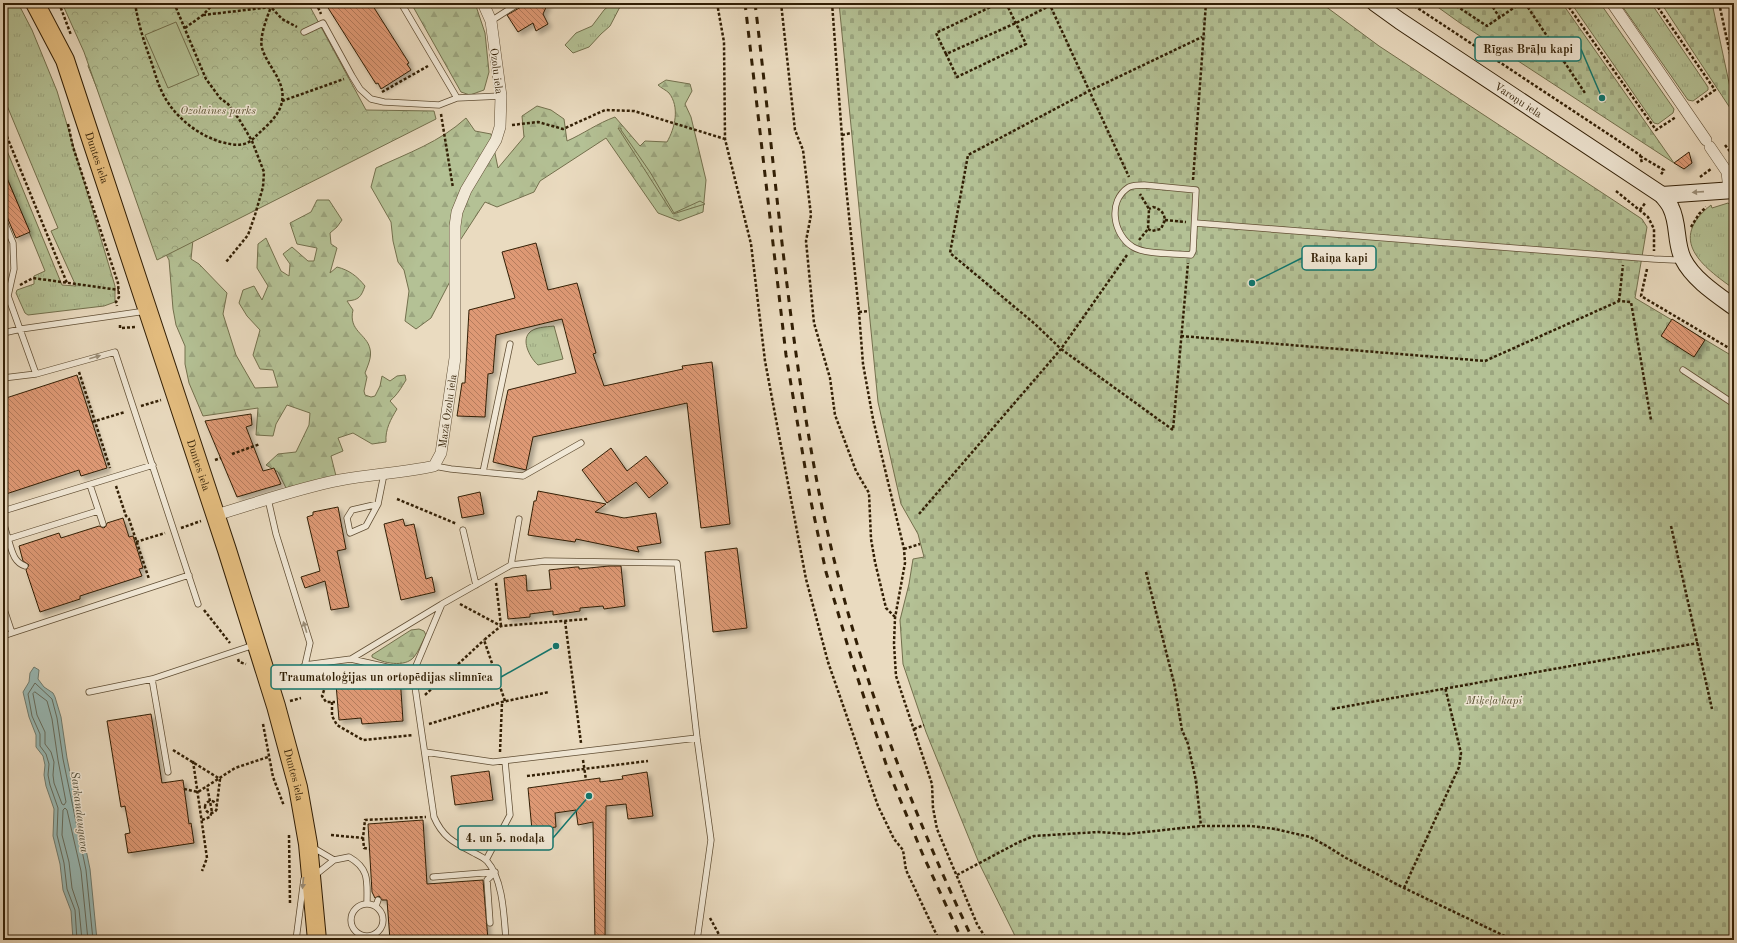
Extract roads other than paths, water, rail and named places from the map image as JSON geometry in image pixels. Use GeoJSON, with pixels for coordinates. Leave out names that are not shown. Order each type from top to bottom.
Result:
{"type":"FeatureCollection","features":[{"type":"Feature","properties":{"kind":"main road","name":"Duntes iela"},"geometry":{"type":"LineString","coordinates":[[35,3],[65,60],[258,644],[298,786],[308,844],[317,940]]}},
{"type":"Feature","properties":{"kind":"street","name":"Ozolu iela"},"geometry":{"type":"LineString","coordinates":[[483,3],[491,21],[501,96],[500,127],[496,140]]}},
{"type":"Feature","properties":{"kind":"street","name":"Varoņu iela"},"geometry":{"type":"LineString","coordinates":[[1375,3],[1400,22],[1656,191],[1671,208],[1676,223],[1682,258],[1693,275],[1734,307]]}},
{"type":"Feature","properties":{"kind":"street"},"geometry":{"type":"LineString","coordinates":[[1612,3],[1721,162],[1727,172],[1731,190],[1656,191]]}},
{"type":"Feature","properties":{"kind":"street","name":"Mazā Ozolu iela"},"geometry":{"type":"LineString","coordinates":[[434,466],[441,453],[444,438],[455,358],[455,226],[457,212],[466,190],[496,140]]}},
{"type":"Feature","properties":{"kind":"street"},"geometry":{"type":"LineString","coordinates":[[216,515],[268,499],[340,480],[417,470],[434,466]]}},
{"type":"Feature","properties":{"kind":"lane"},"geometry":{"type":"LineString","coordinates":[[401,3],[457,98]]}},
{"type":"Feature","properties":{"kind":"lane"},"geometry":{"type":"LineString","coordinates":[[491,21],[519,3]]}},
{"type":"Feature","properties":{"kind":"lane"},"geometry":{"type":"LineString","coordinates":[[1732,3],[1734,12]]}},
{"type":"Feature","properties":{"kind":"lane"},"geometry":{"type":"LineString","coordinates":[[304,32],[323,23],[360,89],[370,99],[384,102],[439,105],[457,98],[501,96]]}},
{"type":"Feature","properties":{"kind":"lane"},"geometry":{"type":"LineString","coordinates":[[1144,185],[1192,188],[1196,192],[1195,223],[1193,251],[1191,255],[1140,250],[1124,240],[1116,221],[1115,211],[1118,199],[1133,186],[1144,185]]}},
{"type":"Feature","properties":{"kind":"lane"},"geometry":{"type":"LineString","coordinates":[[3,219],[13,243],[14,269],[5,293],[21,329],[36,374]]}},
{"type":"Feature","properties":{"kind":"lane"},"geometry":{"type":"LineString","coordinates":[[1195,223],[1624,257],[1675,260],[1682,258]]}},
{"type":"Feature","properties":{"kind":"lane"},"geometry":{"type":"LineString","coordinates":[[3,333],[21,329],[148,311]]}},
{"type":"Feature","properties":{"kind":"lane"},"geometry":{"type":"LineString","coordinates":[[483,472],[510,344]]}},
{"type":"Feature","properties":{"kind":"lane"},"geometry":{"type":"LineString","coordinates":[[3,378],[36,374],[115,352],[198,604]]}},
{"type":"Feature","properties":{"kind":"lane"},"geometry":{"type":"LineString","coordinates":[[1683,370],[1734,404]]}},
{"type":"Feature","properties":{"kind":"lane"},"geometry":{"type":"LineString","coordinates":[[434,466],[523,476],[581,443]]}},
{"type":"Feature","properties":{"kind":"lane"},"geometry":{"type":"LineString","coordinates":[[3,512],[153,465]]}},
{"type":"Feature","properties":{"kind":"lane"},"geometry":{"type":"LineString","coordinates":[[378,504],[352,510],[346,518],[350,533],[366,526],[378,504],[384,474]]}},
{"type":"Feature","properties":{"kind":"lane"},"geometry":{"type":"LineString","coordinates":[[90,485],[103,524]]}},
{"type":"Feature","properties":{"kind":"lane"},"geometry":{"type":"LineString","coordinates":[[268,499],[276,534],[310,642],[305,665],[294,676],[270,685]]}},
{"type":"Feature","properties":{"kind":"lane"},"geometry":{"type":"LineString","coordinates":[[6,539],[98,511]]}},
{"type":"Feature","properties":{"kind":"lane"},"geometry":{"type":"LineString","coordinates":[[511,565],[519,519]]}},
{"type":"Feature","properties":{"kind":"lane"},"geometry":{"type":"LineString","coordinates":[[3,521],[6,539],[15,560],[18,564],[25,566]]}},
{"type":"Feature","properties":{"kind":"lane"},"geometry":{"type":"LineString","coordinates":[[463,530],[476,585]]}},
{"type":"Feature","properties":{"kind":"lane"},"geometry":{"type":"LineString","coordinates":[[351,659],[450,599],[511,565],[545,561],[677,563],[697,738],[711,840],[697,940]]}},
{"type":"Feature","properties":{"kind":"lane"},"geometry":{"type":"LineString","coordinates":[[3,636],[189,575]]}},
{"type":"Feature","properties":{"kind":"lane"},"geometry":{"type":"LineString","coordinates":[[442,604],[413,673],[434,817],[447,839],[486,860],[495,872],[503,909],[506,940]]}},
{"type":"Feature","properties":{"kind":"lane"},"geometry":{"type":"LineString","coordinates":[[3,606],[12,633]]}},
{"type":"Feature","properties":{"kind":"lane"},"geometry":{"type":"LineString","coordinates":[[89,692],[152,679],[258,644]]}},
{"type":"Feature","properties":{"kind":"lane"},"geometry":{"type":"LineString","coordinates":[[305,665],[351,659],[413,673]]}},
{"type":"Feature","properties":{"kind":"lane"},"geometry":{"type":"LineString","coordinates":[[152,679],[168,772]]}},
{"type":"Feature","properties":{"kind":"lane"},"geometry":{"type":"LineString","coordinates":[[425,752],[493,762],[697,738]]}},
{"type":"Feature","properties":{"kind":"lane"},"geometry":{"type":"LineString","coordinates":[[486,860],[510,815],[502,760]]}},
{"type":"Feature","properties":{"kind":"lane"},"geometry":{"type":"LineString","coordinates":[[296,940],[308,844],[334,860]]}},
{"type":"Feature","properties":{"kind":"lane"},"geometry":{"type":"LineString","coordinates":[[311,878],[334,860],[349,857],[359,863],[369,878],[367,903]]}},
{"type":"Feature","properties":{"kind":"lane"},"geometry":{"type":"LineString","coordinates":[[434,877],[495,872]]}},
{"type":"Feature","properties":{"kind":"lane"},"geometry":{"type":"LineString","coordinates":[[490,923],[487,880],[495,872]]}},
{"type":"Feature","properties":{"kind":"lane"},"geometry":{"type":"LineString","coordinates":[[376,906],[378,900]]}},
{"type":"Feature","properties":{"kind":"lane"},"geometry":{"type":"LineString","coordinates":[[367,903],[376,906],[382,913],[384,922],[380,931],[372,937],[362,937],[354,932],[350,923],[351,914],[358,906],[367,903]]}},
{"type":"Feature","properties":{"kind":"water"},"geometry":{"type":"Polygon","coordinates":[[[34,667],[39,670],[38,679],[44,687],[53,693],[61,717],[67,758],[90,869],[97,940],[73,940],[71,911],[63,890],[60,864],[53,836],[54,809],[46,786],[43,756],[36,747],[36,735],[29,717],[23,692],[29,682],[30,673],[34,667]]]}},
{"type":"Feature","properties":{"kind":"railway"},"geometry":{"type":"LineString","coordinates":[[745,3],[786,355],[810,497],[826,572],[854,667],[888,770],[923,855],[962,940]]}},
{"type":"Feature","properties":{"kind":"railway"},"geometry":{"type":"LineString","coordinates":[[755,3],[788,293],[804,409],[826,528],[841,588],[859,649],[899,767],[922,825],[973,940]]}},
{"type":"Feature","properties":{"kind":"place","name":"Rīgas Brāļu kapi"},"geometry":{"type":"Point","coordinates":[1602,98]}},
{"type":"Feature","properties":{"kind":"place","name":"Raiņa kapi"},"geometry":{"type":"Point","coordinates":[1252,283]}},
{"type":"Feature","properties":{"kind":"place","name":"Traumatoloģijas un ortopēdijas slimnīca"},"geometry":{"type":"Point","coordinates":[556,646]}},
{"type":"Feature","properties":{"kind":"place","name":"4. un 5. nodaļa"},"geometry":{"type":"Point","coordinates":[589,796]}},
{"type":"Feature","properties":{"kind":"park label","name":"Ozolaines parks"},"geometry":{"type":"Point","coordinates":[218,110]}},
{"type":"Feature","properties":{"kind":"park label","name":"Miķeļa kapi"},"geometry":{"type":"Point","coordinates":[1494,700]}},
{"type":"Feature","properties":{"kind":"water label","name":"Sarkandaugava"},"geometry":{"type":"Point","coordinates":[80,812]}}]}
